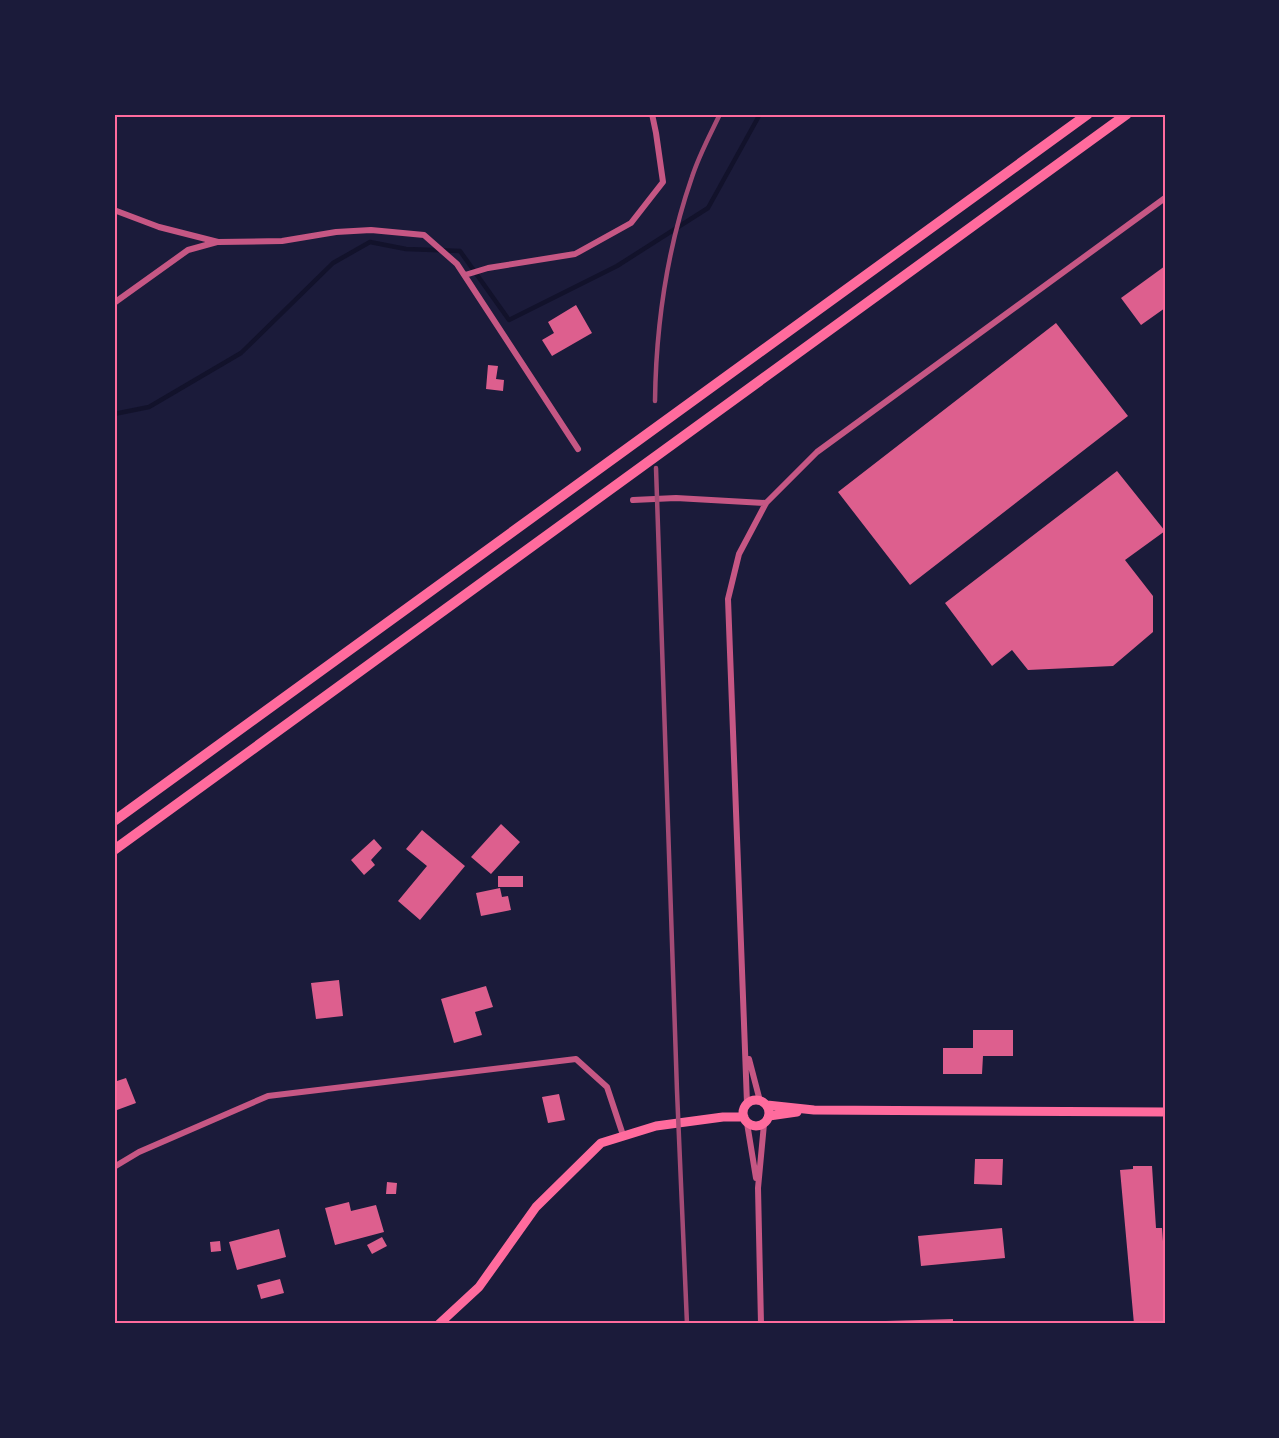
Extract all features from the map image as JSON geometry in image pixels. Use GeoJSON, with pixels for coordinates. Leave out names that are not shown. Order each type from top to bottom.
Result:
{"type":"FeatureCollection","features":[{"type":"Feature","properties":{"kind":"highway"},"geometry":{"type":"LineString","coordinates":[[114,821],[1088,114]]}},
{"type":"Feature","properties":{"kind":"highway"},"geometry":{"type":"LineString","coordinates":[[114,850],[1127,114]]}},
{"type":"Feature","properties":{"kind":"main road"},"geometry":{"type":"LineString","coordinates":[[723,1117],[755,1100],[814,1110],[1165,1112]]}},
{"type":"Feature","properties":{"kind":"main road"},"geometry":{"type":"LineString","coordinates":[[763,1103],[766,1120]]}},
{"type":"Feature","properties":{"kind":"main road"},"geometry":{"type":"LineString","coordinates":[[745,1120],[746,1105]]}},
{"type":"Feature","properties":{"kind":"main road"},"geometry":{"type":"LineString","coordinates":[[439,1324],[479,1287],[536,1207],[601,1143],[656,1126],[723,1117],[745,1120],[755,1126],[766,1120],[814,1110]]}},
{"type":"Feature","properties":{"kind":"street"},"geometry":{"type":"LineString","coordinates":[[465,275],[488,268],[575,254],[632,223],[663,182],[652,114]]}},
{"type":"Feature","properties":{"kind":"street"},"geometry":{"type":"LineString","coordinates":[[746,1105],[746,1047],[728,599],[738,554],[766,503],[817,453],[1165,198]]}},
{"type":"Feature","properties":{"kind":"street"},"geometry":{"type":"LineString","coordinates":[[114,210],[159,227],[218,242]]}},
{"type":"Feature","properties":{"kind":"street"},"geometry":{"type":"LineString","coordinates":[[114,303],[188,250],[218,242],[282,241],[336,232],[372,230],[424,235],[457,264],[465,275],[579,449]]}},
{"type":"Feature","properties":{"kind":"street"},"geometry":{"type":"LineString","coordinates":[[633,500],[676,498],[766,503]]}},
{"type":"Feature","properties":{"kind":"street"},"geometry":{"type":"LineString","coordinates":[[746,1047],[763,1103]]}},
{"type":"Feature","properties":{"kind":"street"},"geometry":{"type":"LineString","coordinates":[[114,1167],[139,1152],[268,1096],[576,1059],[607,1087],[623,1135]]}},
{"type":"Feature","properties":{"kind":"street"},"geometry":{"type":"LineString","coordinates":[[745,1120],[758,1188]]}},
{"type":"Feature","properties":{"kind":"street"},"geometry":{"type":"LineString","coordinates":[[761,1324],[758,1188],[766,1120]]}},
{"type":"Feature","properties":{"kind":"building"},"geometry":{"type":"Polygon","coordinates":[[[1165,266],[1165,308],[1141,325],[1121,298],[1165,266]]]}},
{"type":"Feature","properties":{"kind":"building"},"geometry":{"type":"Polygon","coordinates":[[[576,305],[592,333],[552,356],[542,340],[554,333],[548,322],[576,305]]]}},
{"type":"Feature","properties":{"kind":"building"},"geometry":{"type":"Polygon","coordinates":[[[1056,323],[1128,416],[910,585],[838,492],[1056,323]]]}},
{"type":"Feature","properties":{"kind":"building"},"geometry":{"type":"Polygon","coordinates":[[[488,365],[498,366],[496,379],[504,380],[503,391],[486,389],[488,365]]]}},
{"type":"Feature","properties":{"kind":"building"},"geometry":{"type":"Polygon","coordinates":[[[1117,471],[1165,531],[1125,560],[1153,596],[1153,632],[1113,666],[1028,670],[1012,650],[992,666],[945,603],[1117,471]]]}},
{"type":"Feature","properties":{"kind":"building"},"geometry":{"type":"Polygon","coordinates":[[[501,824],[520,842],[491,874],[471,857],[501,824]]]}},
{"type":"Feature","properties":{"kind":"building"},"geometry":{"type":"Polygon","coordinates":[[[422,830],[465,866],[420,920],[398,901],[427,866],[406,849],[422,830]]]}},
{"type":"Feature","properties":{"kind":"building"},"geometry":{"type":"Polygon","coordinates":[[[374,839],[382,848],[371,860],[375,865],[364,875],[351,860],[374,839]]]}},
{"type":"Feature","properties":{"kind":"building"},"geometry":{"type":"Polygon","coordinates":[[[498,876],[523,876],[523,887],[498,887],[498,876]]]}},
{"type":"Feature","properties":{"kind":"building"},"geometry":{"type":"Polygon","coordinates":[[[500,888],[502,897],[508,896],[511,910],[481,916],[476,893],[500,888]]]}},
{"type":"Feature","properties":{"kind":"building"},"geometry":{"type":"Polygon","coordinates":[[[339,980],[343,1016],[316,1019],[311,983],[339,980]]]}},
{"type":"Feature","properties":{"kind":"building"},"geometry":{"type":"Polygon","coordinates":[[[486,986],[493,1007],[475,1012],[482,1035],[454,1043],[441,999],[486,986]]]}},
{"type":"Feature","properties":{"kind":"building"},"geometry":{"type":"Polygon","coordinates":[[[973,1030],[1013,1030],[1013,1056],[983,1056],[982,1074],[943,1074],[943,1048],[973,1048],[973,1030]]]}},
{"type":"Feature","properties":{"kind":"building"},"geometry":{"type":"Polygon","coordinates":[[[126,1078],[136,1103],[117,1110],[114,1103],[114,1082],[126,1078]]]}},
{"type":"Feature","properties":{"kind":"building"},"geometry":{"type":"Polygon","coordinates":[[[559,1094],[565,1120],[548,1123],[542,1097],[559,1094]]]}},
{"type":"Feature","properties":{"kind":"building"},"geometry":{"type":"Polygon","coordinates":[[[975,1159],[1003,1159],[1002,1185],[974,1184],[975,1159]]]}},
{"type":"Feature","properties":{"kind":"building"},"geometry":{"type":"Polygon","coordinates":[[[1133,1166],[1152,1166],[1156,1228],[1162,1228],[1165,1324],[1134,1324],[1120,1170],[1133,1169],[1133,1166]]]}},
{"type":"Feature","properties":{"kind":"building"},"geometry":{"type":"Polygon","coordinates":[[[387,1182],[397,1183],[396,1194],[386,1194],[387,1182]]]}},
{"type":"Feature","properties":{"kind":"building"},"geometry":{"type":"Polygon","coordinates":[[[349,1202],[351,1211],[376,1205],[384,1232],[335,1245],[325,1208],[349,1202]]]}},
{"type":"Feature","properties":{"kind":"building"},"geometry":{"type":"Polygon","coordinates":[[[1002,1228],[1005,1258],[921,1266],[918,1236],[1002,1228]]]}},
{"type":"Feature","properties":{"kind":"building"},"geometry":{"type":"Polygon","coordinates":[[[279,1229],[286,1257],[237,1270],[229,1242],[279,1229]]]}},
{"type":"Feature","properties":{"kind":"building"},"geometry":{"type":"Polygon","coordinates":[[[382,1237],[387,1246],[372,1254],[367,1245],[382,1237]]]}},
{"type":"Feature","properties":{"kind":"building"},"geometry":{"type":"Polygon","coordinates":[[[220,1241],[221,1251],[211,1252],[210,1242],[220,1241]]]}},
{"type":"Feature","properties":{"kind":"building"},"geometry":{"type":"Polygon","coordinates":[[[280,1279],[284,1293],[261,1299],[257,1285],[280,1279]]]}},
{"type":"Feature","properties":{"kind":"building"},"geometry":{"type":"Polygon","coordinates":[[[953,1319],[953,1324],[852,1324],[852,1322],[953,1319]]]}},
{"type":"Feature","properties":{"kind":"waterway"},"geometry":{"type":"LineString","coordinates":[[114,414],[149,407],[241,353],[333,263],[370,242],[406,249],[460,251],[509,320],[617,266],[708,208],[760,114]]}},
{"type":"Feature","properties":{"kind":"railway"},"geometry":{"type":"LineString","coordinates":[[655,401],[661,316],[676,232],[695,169],[720,114]]}},
{"type":"Feature","properties":{"kind":"railway"},"geometry":{"type":"LineString","coordinates":[[656,468],[687,1324]]}}]}
